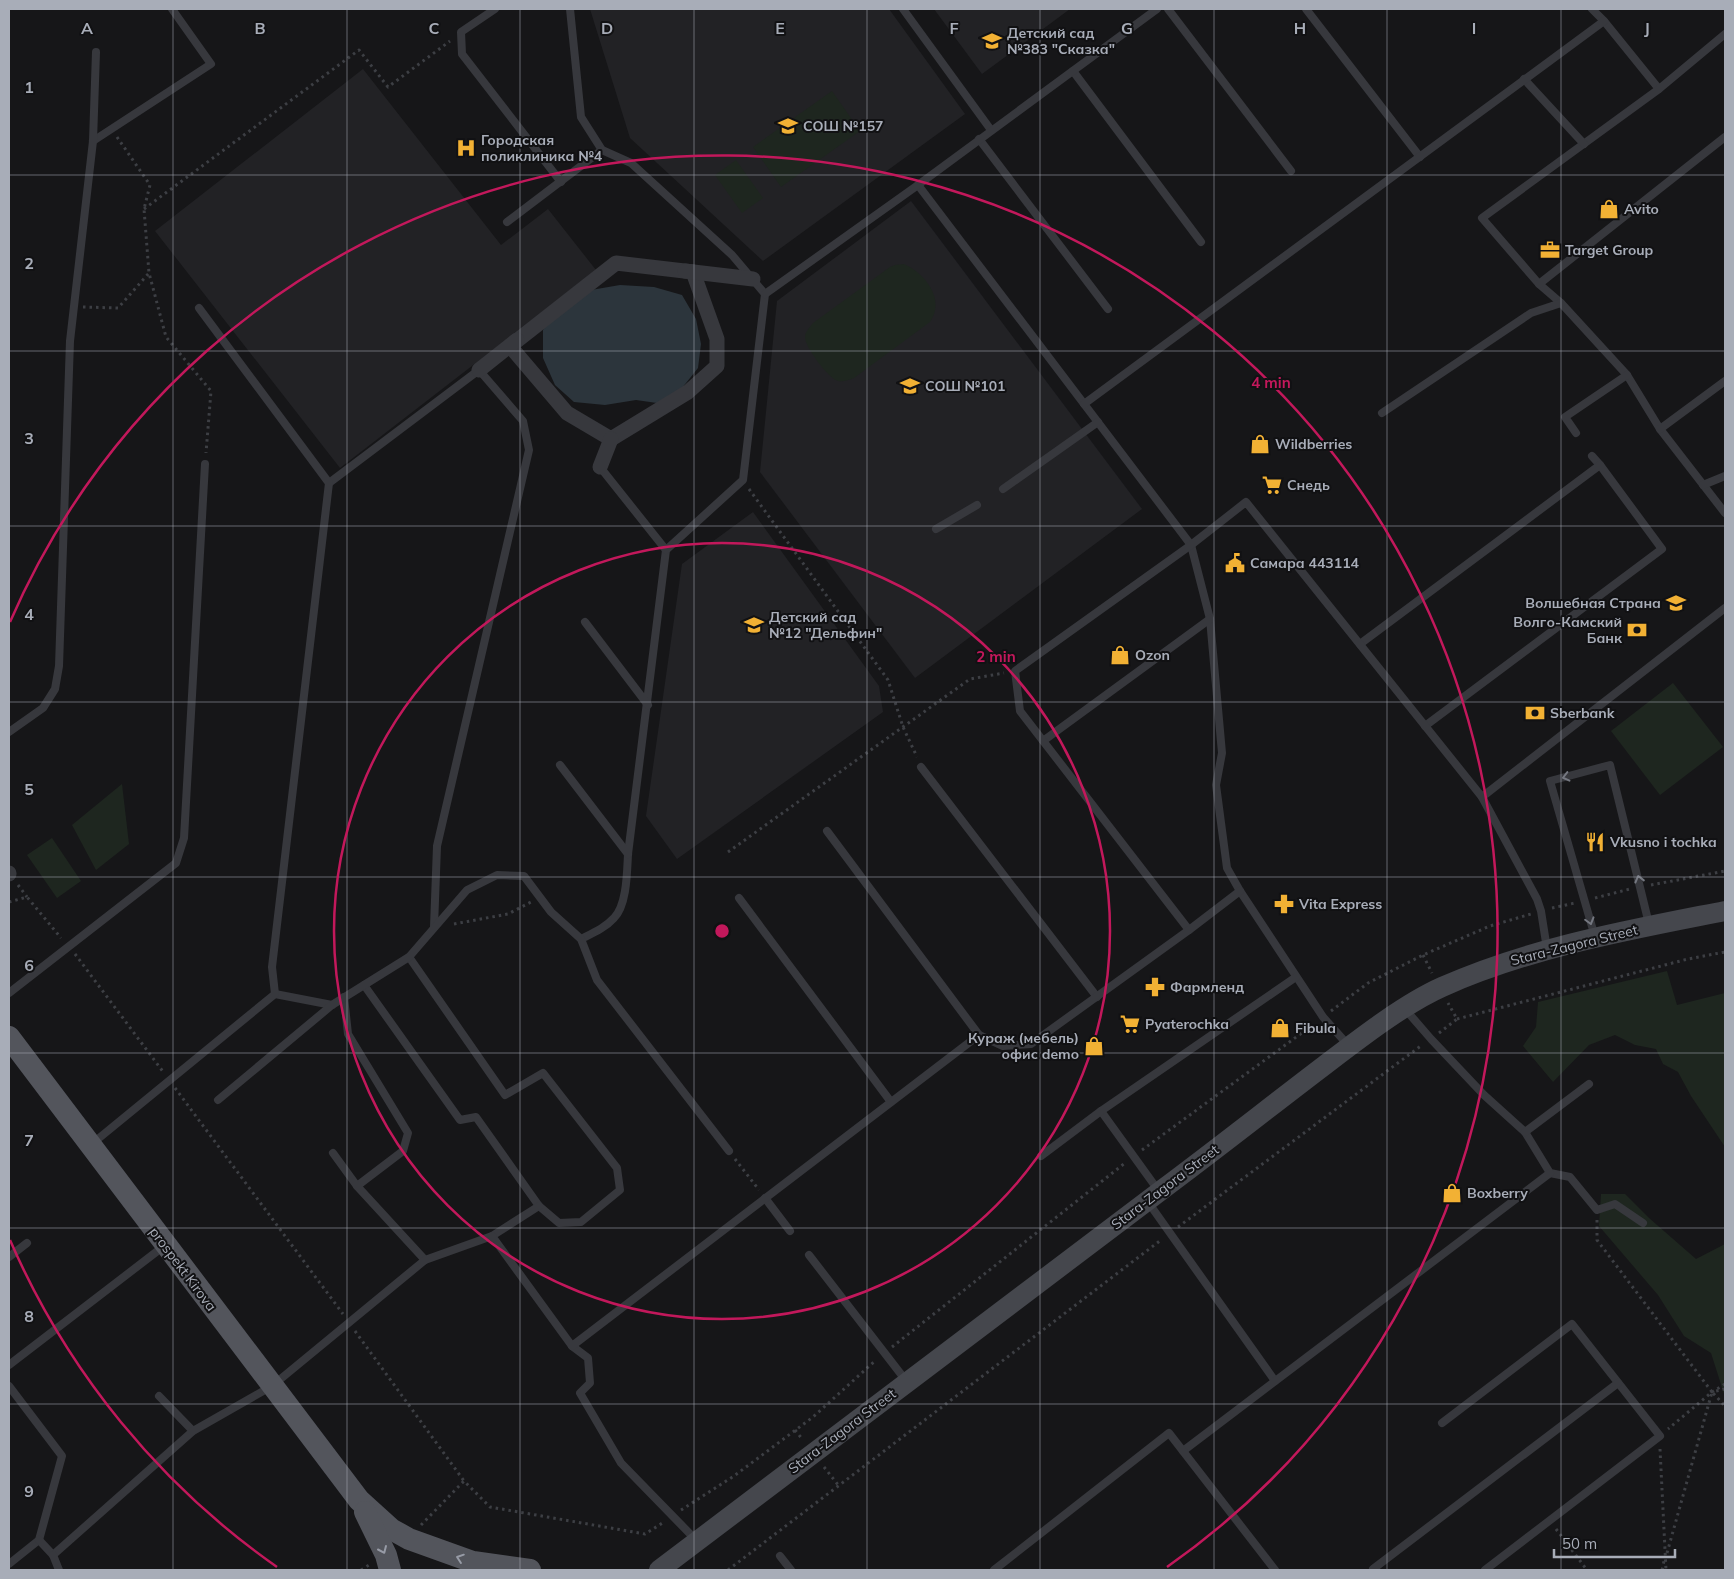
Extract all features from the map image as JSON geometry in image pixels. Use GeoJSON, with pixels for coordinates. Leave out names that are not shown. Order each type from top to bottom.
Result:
{"type":"FeatureCollection","features":[{"type":"Feature","properties":{"kind":"main road","name":"Stara-Zagora Street"},"geometry":{"type":"LineString","coordinates":[[659,1570],[1350,1046],[1404,1008],[1440,988],[1502,963],[1547,949],[1725,911]]}},
{"type":"Feature","properties":{"kind":"main road","name":"prospekt Kirova"},"geometry":{"type":"LineString","coordinates":[[9,1037],[359,1500]]}},
{"type":"Feature","properties":{"kind":"main road"},"geometry":{"type":"LineString","coordinates":[[359,1500],[390,1529],[409,1539],[473,1562],[530,1570]]}},
{"type":"Feature","properties":{"kind":"main road"},"geometry":{"type":"LineString","coordinates":[[359,1500],[386,1555],[381,1567]]}},
{"type":"Feature","properties":{"kind":"main road"},"geometry":{"type":"LineString","coordinates":[[484,1570],[508,1566]]}},
{"type":"Feature","properties":{"kind":"street"},"geometry":{"type":"LineString","coordinates":[[479,370],[616,263],[753,279]]}},
{"type":"Feature","properties":{"kind":"street"},"geometry":{"type":"LineString","coordinates":[[600,467],[611,439],[688,392],[717,366],[717,339],[693,272]]}},
{"type":"Feature","properties":{"kind":"street"},"geometry":{"type":"LineString","coordinates":[[510,346],[567,413],[611,439]]}},
{"type":"Feature","properties":{"kind":"lane"},"geometry":{"type":"LineString","coordinates":[[93,141],[211,64],[172,9]]}},
{"type":"Feature","properties":{"kind":"lane"},"geometry":{"type":"LineString","coordinates":[[495,9],[461,32],[462,54],[560,182]]}},
{"type":"Feature","properties":{"kind":"lane"},"geometry":{"type":"LineString","coordinates":[[570,9],[581,118],[602,150],[631,163],[732,254],[765,294],[743,480],[666,550],[628,854],[626,891],[615,917],[598,931],[581,938]]}},
{"type":"Feature","properties":{"kind":"lane"},"geometry":{"type":"LineString","coordinates":[[903,9],[992,130]]}},
{"type":"Feature","properties":{"kind":"lane"},"geometry":{"type":"LineString","coordinates":[[765,294],[918,185],[1157,9]]}},
{"type":"Feature","properties":{"kind":"lane"},"geometry":{"type":"LineString","coordinates":[[1168,9],[1291,171]]}},
{"type":"Feature","properties":{"kind":"lane"},"geometry":{"type":"LineString","coordinates":[[1306,9],[1420,157]]}},
{"type":"Feature","properties":{"kind":"lane"},"geometry":{"type":"LineString","coordinates":[[1592,9],[1659,89]]}},
{"type":"Feature","properties":{"kind":"lane"},"geometry":{"type":"LineString","coordinates":[[1084,404],[1604,21]]}},
{"type":"Feature","properties":{"kind":"lane"},"geometry":{"type":"LineString","coordinates":[[1725,34],[1659,89],[1482,218],[1539,284],[1561,303],[1627,375],[1660,430],[1725,513]]}},
{"type":"Feature","properties":{"kind":"lane"},"geometry":{"type":"LineString","coordinates":[[9,732],[43,708],[55,689],[59,666],[70,341],[93,141],[96,52]]}},
{"type":"Feature","properties":{"kind":"lane"},"geometry":{"type":"LineString","coordinates":[[1073,71],[1201,242]]}},
{"type":"Feature","properties":{"kind":"lane"},"geometry":{"type":"LineString","coordinates":[[1524,79],[1584,144]]}},
{"type":"Feature","properties":{"kind":"lane"},"geometry":{"type":"LineString","coordinates":[[1539,284],[1725,137]]}},
{"type":"Feature","properties":{"kind":"lane"},"geometry":{"type":"LineString","coordinates":[[980,139],[1108,308]]}},
{"type":"Feature","properties":{"kind":"lane"},"geometry":{"type":"LineString","coordinates":[[507,222],[602,150]]}},
{"type":"Feature","properties":{"kind":"lane"},"geometry":{"type":"LineString","coordinates":[[918,185],[1191,545],[1210,620],[1222,753],[1216,785],[1227,868],[1240,891],[1323,1017],[1350,1046]]}},
{"type":"Feature","properties":{"kind":"lane"},"geometry":{"type":"LineString","coordinates":[[1382,413],[1531,313],[1561,303]]}},
{"type":"Feature","properties":{"kind":"lane"},"geometry":{"type":"LineString","coordinates":[[200,308],[329,483],[272,967],[275,994]]}},
{"type":"Feature","properties":{"kind":"lane"},"geometry":{"type":"LineString","coordinates":[[329,483],[479,370],[523,421],[529,450],[438,846],[434,927]]}},
{"type":"Feature","properties":{"kind":"lane"},"geometry":{"type":"LineString","coordinates":[[1576,433],[1565,417],[1627,375]]}},
{"type":"Feature","properties":{"kind":"lane"},"geometry":{"type":"LineString","coordinates":[[1660,430],[1725,381]]}},
{"type":"Feature","properties":{"kind":"lane"},"geometry":{"type":"LineString","coordinates":[[1003,489],[1098,422]]}},
{"type":"Feature","properties":{"kind":"lane"},"geometry":{"type":"LineString","coordinates":[[1425,726],[1662,549],[1592,456]]}},
{"type":"Feature","properties":{"kind":"lane"},"geometry":{"type":"LineString","coordinates":[[9,993],[176,863],[184,838],[205,464]]}},
{"type":"Feature","properties":{"kind":"lane"},"geometry":{"type":"LineString","coordinates":[[1360,644],[1600,465]]}},
{"type":"Feature","properties":{"kind":"lane"},"geometry":{"type":"LineString","coordinates":[[600,467],[666,550]]}},
{"type":"Feature","properties":{"kind":"lane"},"geometry":{"type":"LineString","coordinates":[[1703,485],[1725,476]]}},
{"type":"Feature","properties":{"kind":"lane"},"geometry":{"type":"LineString","coordinates":[[1189,930],[1020,711],[1015,671],[1191,545],[1246,502],[1482,797],[1537,899],[1541,911],[1547,949]]}},
{"type":"Feature","properties":{"kind":"lane"},"geometry":{"type":"LineString","coordinates":[[936,529],[977,505]]}},
{"type":"Feature","properties":{"kind":"lane"},"geometry":{"type":"LineString","coordinates":[[1482,797],[1725,608]]}},
{"type":"Feature","properties":{"kind":"lane"},"geometry":{"type":"LineString","coordinates":[[1043,741],[1210,620]]}},
{"type":"Feature","properties":{"kind":"lane"},"geometry":{"type":"LineString","coordinates":[[585,622],[648,705]]}},
{"type":"Feature","properties":{"kind":"lane"},"geometry":{"type":"LineString","coordinates":[[560,765],[628,854]]}},
{"type":"Feature","properties":{"kind":"lane"},"geometry":{"type":"LineString","coordinates":[[1595,938],[1550,781],[1610,765],[1649,926]]}},
{"type":"Feature","properties":{"kind":"lane"},"geometry":{"type":"LineString","coordinates":[[921,767],[1097,997]]}},
{"type":"Feature","properties":{"kind":"lane"},"geometry":{"type":"LineString","coordinates":[[826,831],[978,1035],[1003,1046],[1032,1044],[1240,891]]}},
{"type":"Feature","properties":{"kind":"lane"},"geometry":{"type":"LineString","coordinates":[[218,1100],[344,997],[409,957],[467,890],[497,875],[524,876],[551,912],[581,938],[597,980],[729,1151]]}},
{"type":"Feature","properties":{"kind":"lane"},"geometry":{"type":"LineString","coordinates":[[739,898],[891,1102]]}},
{"type":"Feature","properties":{"kind":"lane"},"geometry":{"type":"LineString","coordinates":[[364,985],[460,1120],[476,1117],[539,1206],[559,1223],[581,1222],[620,1190],[618,1168],[543,1073],[505,1095],[409,957]]}},
{"type":"Feature","properties":{"kind":"lane"},"geometry":{"type":"LineString","coordinates":[[1040,1156],[1101,1111],[1296,977]]}},
{"type":"Feature","properties":{"kind":"lane"},"geometry":{"type":"LineString","coordinates":[[275,994],[332,1006]]}},
{"type":"Feature","properties":{"kind":"lane"},"geometry":{"type":"LineString","coordinates":[[91,1146],[275,994]]}},
{"type":"Feature","properties":{"kind":"lane"},"geometry":{"type":"LineString","coordinates":[[344,997],[348,1034],[408,1133],[403,1151],[357,1186]]}},
{"type":"Feature","properties":{"kind":"lane"},"geometry":{"type":"LineString","coordinates":[[1404,1008],[1484,1095],[1525,1132],[1550,1173],[1570,1177],[1597,1210],[1615,1204],[1643,1223]]}},
{"type":"Feature","properties":{"kind":"lane"},"geometry":{"type":"LineString","coordinates":[[572,1346],[978,1035]]}},
{"type":"Feature","properties":{"kind":"lane"},"geometry":{"type":"LineString","coordinates":[[1525,1132],[1589,1084]]}},
{"type":"Feature","properties":{"kind":"lane"},"geometry":{"type":"LineString","coordinates":[[1101,1111],[1133,1157],[1170,1233],[1275,1382]]}},
{"type":"Feature","properties":{"kind":"lane"},"geometry":{"type":"LineString","coordinates":[[332,1153],[357,1186],[425,1260]]}},
{"type":"Feature","properties":{"kind":"lane"},"geometry":{"type":"LineString","coordinates":[[1183,1451],[1550,1173]]}},
{"type":"Feature","properties":{"kind":"lane"},"geometry":{"type":"LineString","coordinates":[[766,1198],[790,1231]]}},
{"type":"Feature","properties":{"kind":"lane"},"geometry":{"type":"LineString","coordinates":[[53,1555],[193,1431],[272,1386],[425,1260],[492,1236],[539,1206]]}},
{"type":"Feature","properties":{"kind":"lane"},"geometry":{"type":"LineString","coordinates":[[492,1236],[572,1346],[588,1358],[590,1382],[580,1393],[621,1463],[696,1542]]}},
{"type":"Feature","properties":{"kind":"lane"},"geometry":{"type":"LineString","coordinates":[[9,1256],[27,1243]]}},
{"type":"Feature","properties":{"kind":"lane"},"geometry":{"type":"LineString","coordinates":[[9,1366],[165,1245]]}},
{"type":"Feature","properties":{"kind":"lane"},"geometry":{"type":"LineString","coordinates":[[809,1255],[907,1382]]}},
{"type":"Feature","properties":{"kind":"lane"},"geometry":{"type":"LineString","coordinates":[[1442,1423],[1572,1324],[1660,1436],[1485,1570]]}},
{"type":"Feature","properties":{"kind":"lane"},"geometry":{"type":"LineString","coordinates":[[1373,1569],[1618,1383]]}},
{"type":"Feature","properties":{"kind":"lane"},"geometry":{"type":"LineString","coordinates":[[9,1386],[62,1456],[39,1540],[9,1564]]}},
{"type":"Feature","properties":{"kind":"lane"},"geometry":{"type":"LineString","coordinates":[[159,1396],[193,1431]]}},
{"type":"Feature","properties":{"kind":"lane"},"geometry":{"type":"LineString","coordinates":[[994,1570],[1169,1433],[1275,1570]]}},
{"type":"Feature","properties":{"kind":"lane"},"geometry":{"type":"LineString","coordinates":[[39,1540],[53,1555],[59,1570]]}},
{"type":"Feature","properties":{"kind":"lane"},"geometry":{"type":"LineString","coordinates":[[780,1556],[791,1570]]}},
{"type":"Feature","properties":{"kind":"path"},"geometry":{"type":"LineString","coordinates":[[144,209],[359,50],[388,87],[461,32]]}},
{"type":"Feature","properties":{"kind":"path"},"geometry":{"type":"LineString","coordinates":[[111,129],[150,185],[144,209],[149,273],[166,337],[212,391],[205,464]]}},
{"type":"Feature","properties":{"kind":"path"},"geometry":{"type":"LineString","coordinates":[[74,307],[118,308],[149,273]]}},
{"type":"Feature","properties":{"kind":"path"},"geometry":{"type":"LineString","coordinates":[[743,480],[888,680],[903,727],[921,767]]}},
{"type":"Feature","properties":{"kind":"path"},"geometry":{"type":"LineString","coordinates":[[728,852],[970,679],[1015,671]]}},
{"type":"Feature","properties":{"kind":"path"},"geometry":{"type":"LineString","coordinates":[[9,902],[27,897],[68,946],[349,1322],[464,1481],[490,1507],[645,1534],[734,1476],[813,1417],[885,1353],[1133,1157],[1368,983],[1423,955],[1490,926],[1584,900],[1725,871]]}},
{"type":"Feature","properties":{"kind":"path"},"geometry":{"type":"LineString","coordinates":[[434,927],[508,914],[541,897]]}},
{"type":"Feature","properties":{"kind":"path"},"geometry":{"type":"LineString","coordinates":[[728,1570],[1170,1233],[1457,1019],[1688,959],[1725,952]]}},
{"type":"Feature","properties":{"kind":"path"},"geometry":{"type":"LineString","coordinates":[[1423,955],[1457,1019]]}},
{"type":"Feature","properties":{"kind":"path"},"geometry":{"type":"LineString","coordinates":[[729,1151],[766,1198]]}},
{"type":"Feature","properties":{"kind":"path"},"geometry":{"type":"LineString","coordinates":[[1597,1210],[1597,1240],[1712,1392],[1725,1406]]}},
{"type":"Feature","properties":{"kind":"path"},"geometry":{"type":"LineString","coordinates":[[1666,1570],[1660,1436],[1712,1392],[1725,1384]]}},
{"type":"Feature","properties":{"kind":"path"},"geometry":{"type":"LineString","coordinates":[[1712,1392],[1725,1388]]}},
{"type":"Feature","properties":{"kind":"path"},"geometry":{"type":"LineString","coordinates":[[1662,1570],[1712,1392]]}},
{"type":"Feature","properties":{"kind":"path"},"geometry":{"type":"LineString","coordinates":[[409,1539],[464,1481]]}},
{"type":"Feature","properties":{"kind":"path"},"geometry":{"type":"LineString","coordinates":[[1550,1520],[1588,1570]]}},
{"type":"Feature","properties":{"kind":"path"},"geometry":{"type":"LineString","coordinates":[[361,1570],[381,1567]]}},
{"type":"Feature","properties":{"kind":"shaded area","name":"СОШ №157"},"geometry":{"type":"Polygon","coordinates":[[[590,9],[889,9],[965,114],[763,261],[630,138],[590,9]]]}},
{"type":"Feature","properties":{"kind":"shaded area","name":"Детский сад №383 \"Сказка\""},"geometry":{"type":"Polygon","coordinates":[[[934,9],[1070,9],[982,74],[934,9]]]}},
{"type":"Feature","properties":{"kind":"shaded area"},"geometry":{"type":"Polygon","coordinates":[[[363,69],[501,245],[548,209],[596,270],[340,468],[155,231],[363,69]]]}},
{"type":"Feature","properties":{"kind":"shaded area"},"geometry":{"type":"Polygon","coordinates":[[[832,91],[860,131],[781,187],[753,147],[832,91]]]}},
{"type":"Feature","properties":{"kind":"shaded area"},"geometry":{"type":"Polygon","coordinates":[[[736,160],[763,198],[742,213],[715,175],[736,160]]]}},
{"type":"Feature","properties":{"kind":"shaded area","name":"СОШ №101"},"geometry":{"type":"Polygon","coordinates":[[[911,201],[1142,509],[915,678],[760,472],[777,301],[911,201]]]}},
{"type":"Feature","properties":{"kind":"shaded area"},"geometry":{"type":"Polygon","coordinates":[[[904,264],[919,274],[931,288],[936,305],[930,322],[854,378],[842,381],[834,379],[823,368],[809,348],[805,337],[807,331],[813,323],[890,267],[904,264]]]}},
{"type":"Feature","properties":{"kind":"shaded area"},"geometry":{"type":"Polygon","coordinates":[[[620,285],[654,287],[682,295],[696,319],[701,344],[698,368],[682,388],[657,403],[636,400],[605,405],[574,402],[555,385],[543,358],[543,330],[559,307],[591,290],[620,285]]]}},
{"type":"Feature","properties":{"kind":"shaded area","name":"Детский сад №12 \"Дельфин\""},"geometry":{"type":"Polygon","coordinates":[[[753,512],[879,686],[883,712],[677,859],[646,816],[682,564],[753,512]]]}},
{"type":"Feature","properties":{"kind":"shaded area"},"geometry":{"type":"Polygon","coordinates":[[[1673,683],[1723,747],[1660,795],[1611,731],[1673,683]]]}},
{"type":"Feature","properties":{"kind":"shaded area"},"geometry":{"type":"Polygon","coordinates":[[[122,784],[129,844],[96,870],[72,825],[122,784]]]}},
{"type":"Feature","properties":{"kind":"shaded area"},"geometry":{"type":"Polygon","coordinates":[[[52,838],[81,881],[57,898],[27,855],[52,838]]]}},
{"type":"Feature","properties":{"kind":"shaded area"},"geometry":{"type":"Polygon","coordinates":[[[1667,971],[1677,1005],[1725,993],[1725,1147],[1691,1096],[1678,1072],[1663,1064],[1656,1049],[1635,1045],[1615,1035],[1589,1045],[1553,1082],[1523,1046],[1536,1027],[1538,1002],[1667,971]]]}},
{"type":"Feature","properties":{"kind":"shaded area"},"geometry":{"type":"Polygon","coordinates":[[[1601,1194],[1625,1194],[1696,1259],[1725,1244],[1725,1397],[1711,1353],[1684,1336],[1658,1295],[1599,1226],[1601,1194]]]}},
{"type":"Feature","properties":{"kind":"place","name":"Детский сад №383 \"Сказка\""},"geometry":{"type":"Point","coordinates":[992,41]}},
{"type":"Feature","properties":{"kind":"place","name":"СОШ №157"},"geometry":{"type":"Point","coordinates":[788,126]}},
{"type":"Feature","properties":{"kind":"place","name":"Городская поликлиника №4"},"geometry":{"type":"Point","coordinates":[466,148]}},
{"type":"Feature","properties":{"kind":"place","name":"Avito"},"geometry":{"type":"Point","coordinates":[1609,209]}},
{"type":"Feature","properties":{"kind":"place","name":"Target Group"},"geometry":{"type":"Point","coordinates":[1550,250]}},
{"type":"Feature","properties":{"kind":"place","name":"СОШ №101"},"geometry":{"type":"Point","coordinates":[910,386]}},
{"type":"Feature","properties":{"kind":"place","name":"Wildberries"},"geometry":{"type":"Point","coordinates":[1260,444]}},
{"type":"Feature","properties":{"kind":"place","name":"Снедь"},"geometry":{"type":"Point","coordinates":[1272,485]}},
{"type":"Feature","properties":{"kind":"place","name":"Самара 443114"},"geometry":{"type":"Point","coordinates":[1235,563]}},
{"type":"Feature","properties":{"kind":"place","name":"Волшебная Страна"},"geometry":{"type":"Point","coordinates":[1676,603]}},
{"type":"Feature","properties":{"kind":"place","name":"Детский сад №12 \"Дельфин\""},"geometry":{"type":"Point","coordinates":[754,625]}},
{"type":"Feature","properties":{"kind":"place","name":"Волго-Камский Банк"},"geometry":{"type":"Point","coordinates":[1637,630]}},
{"type":"Feature","properties":{"kind":"place","name":"Ozon"},"geometry":{"type":"Point","coordinates":[1120,655]}},
{"type":"Feature","properties":{"kind":"place","name":"Sberbank"},"geometry":{"type":"Point","coordinates":[1535,713]}},
{"type":"Feature","properties":{"kind":"place","name":"Vkusno i tochka"},"geometry":{"type":"Point","coordinates":[1595,842]}},
{"type":"Feature","properties":{"kind":"place","name":"Vita Express"},"geometry":{"type":"Point","coordinates":[1284,904]}},
{"type":"Feature","properties":{"kind":"place","name":"Фармленд"},"geometry":{"type":"Point","coordinates":[1155,987]}},
{"type":"Feature","properties":{"kind":"place","name":"Pyaterochka"},"geometry":{"type":"Point","coordinates":[1130,1024]}},
{"type":"Feature","properties":{"kind":"place","name":"Fibula"},"geometry":{"type":"Point","coordinates":[1280,1028]}},
{"type":"Feature","properties":{"kind":"place","name":"Кураж (мебель) офис demo"},"geometry":{"type":"Point","coordinates":[1094,1046]}},
{"type":"Feature","properties":{"kind":"place","name":"Boxberry"},"geometry":{"type":"Point","coordinates":[1452,1193]}}]}
